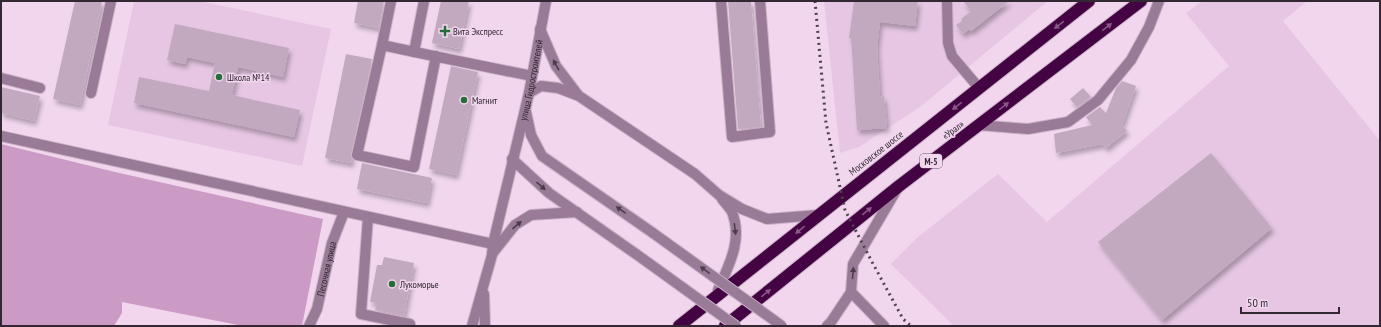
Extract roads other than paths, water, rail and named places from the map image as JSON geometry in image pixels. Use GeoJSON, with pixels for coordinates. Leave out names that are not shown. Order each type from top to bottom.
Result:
{"type":"FeatureCollection","features":[{"type":"Feature","properties":{"kind":"highway","name":"Московское шоссе"},"geometry":{"type":"LineString","coordinates":[[679,326],[1089,1]]}},
{"type":"Feature","properties":{"kind":"highway","name":"«Урал»"},"geometry":{"type":"LineString","coordinates":[[725,326],[898,186],[1141,1]]}},
{"type":"Feature","properties":{"kind":"street"},"geometry":{"type":"LineString","coordinates":[[91,93],[111,1]]}},
{"type":"Feature","properties":{"kind":"street"},"geometry":{"type":"LineString","coordinates":[[391,1],[357,155],[414,168],[436,56]]}},
{"type":"Feature","properties":{"kind":"street"},"geometry":{"type":"LineString","coordinates":[[414,52],[424,1]]}},
{"type":"Feature","properties":{"kind":"street","name":"улица Гидростроителей"},"geometry":{"type":"LineString","coordinates":[[492,255],[493,244],[512,159],[529,93],[546,1]]}},
{"type":"Feature","properties":{"kind":"street"},"geometry":{"type":"LineString","coordinates":[[721,1],[732,137],[770,132],[760,1]]}},
{"type":"Feature","properties":{"kind":"street"},"geometry":{"type":"LineString","coordinates":[[947,1],[948,43],[952,56],[979,88]]}},
{"type":"Feature","properties":{"kind":"street"},"geometry":{"type":"LineString","coordinates":[[978,126],[1028,129],[1068,122],[1098,100],[1131,60],[1149,27],[1159,1]]}},
{"type":"Feature","properties":{"kind":"street"},"geometry":{"type":"LineString","coordinates":[[540,29],[556,66],[579,96]]}},
{"type":"Feature","properties":{"kind":"street"},"geometry":{"type":"LineString","coordinates":[[382,45],[532,76]]}},
{"type":"Feature","properties":{"kind":"street"},"geometry":{"type":"LineString","coordinates":[[1,78],[40,88]]}},
{"type":"Feature","properties":{"kind":"street"},"geometry":{"type":"LineString","coordinates":[[529,93],[541,86],[558,88],[579,96],[695,174],[719,195],[742,209],[767,219],[818,215]]}},
{"type":"Feature","properties":{"kind":"street"},"geometry":{"type":"LineString","coordinates":[[525,106],[527,122],[531,135],[542,156],[653,233],[782,326]]}},
{"type":"Feature","properties":{"kind":"street"},"geometry":{"type":"LineString","coordinates":[[1,136],[493,244]]}},
{"type":"Feature","properties":{"kind":"street"},"geometry":{"type":"LineString","coordinates":[[512,159],[549,193],[736,326]]}},
{"type":"Feature","properties":{"kind":"street"},"geometry":{"type":"LineString","coordinates":[[827,326],[832,322],[851,292],[853,264],[898,186]]}},
{"type":"Feature","properties":{"kind":"street"},"geometry":{"type":"LineString","coordinates":[[715,298],[733,256],[737,230],[731,211],[719,195]]}},
{"type":"Feature","properties":{"kind":"street","name":"Песочная улица"},"geometry":{"type":"LineString","coordinates":[[309,326],[317,309],[332,243],[344,212]]}},
{"type":"Feature","properties":{"kind":"street"},"geometry":{"type":"LineString","coordinates":[[472,326],[492,255],[515,225],[531,215],[577,212]]}},
{"type":"Feature","properties":{"kind":"street"},"geometry":{"type":"LineString","coordinates":[[368,217],[362,314],[410,324]]}},
{"type":"Feature","properties":{"kind":"street"},"geometry":{"type":"LineString","coordinates":[[484,281],[485,326]]}},
{"type":"Feature","properties":{"kind":"street"},"geometry":{"type":"LineString","coordinates":[[851,292],[884,326]]}},
{"type":"Feature","properties":{"kind":"railway"},"geometry":{"type":"LineString","coordinates":[[815,1],[826,123],[845,210],[903,319],[911,326]]}},
{"type":"Feature","properties":{"kind":"place","name":"Вита Экспресс"},"geometry":{"type":"Point","coordinates":[445,31]}},
{"type":"Feature","properties":{"kind":"place","name":"Школа №14"},"geometry":{"type":"Point","coordinates":[219,77]}},
{"type":"Feature","properties":{"kind":"place","name":"Магнит"},"geometry":{"type":"Point","coordinates":[464,100]}},
{"type":"Feature","properties":{"kind":"place","name":"Лукоморье"},"geometry":{"type":"Point","coordinates":[392,284]}}]}
